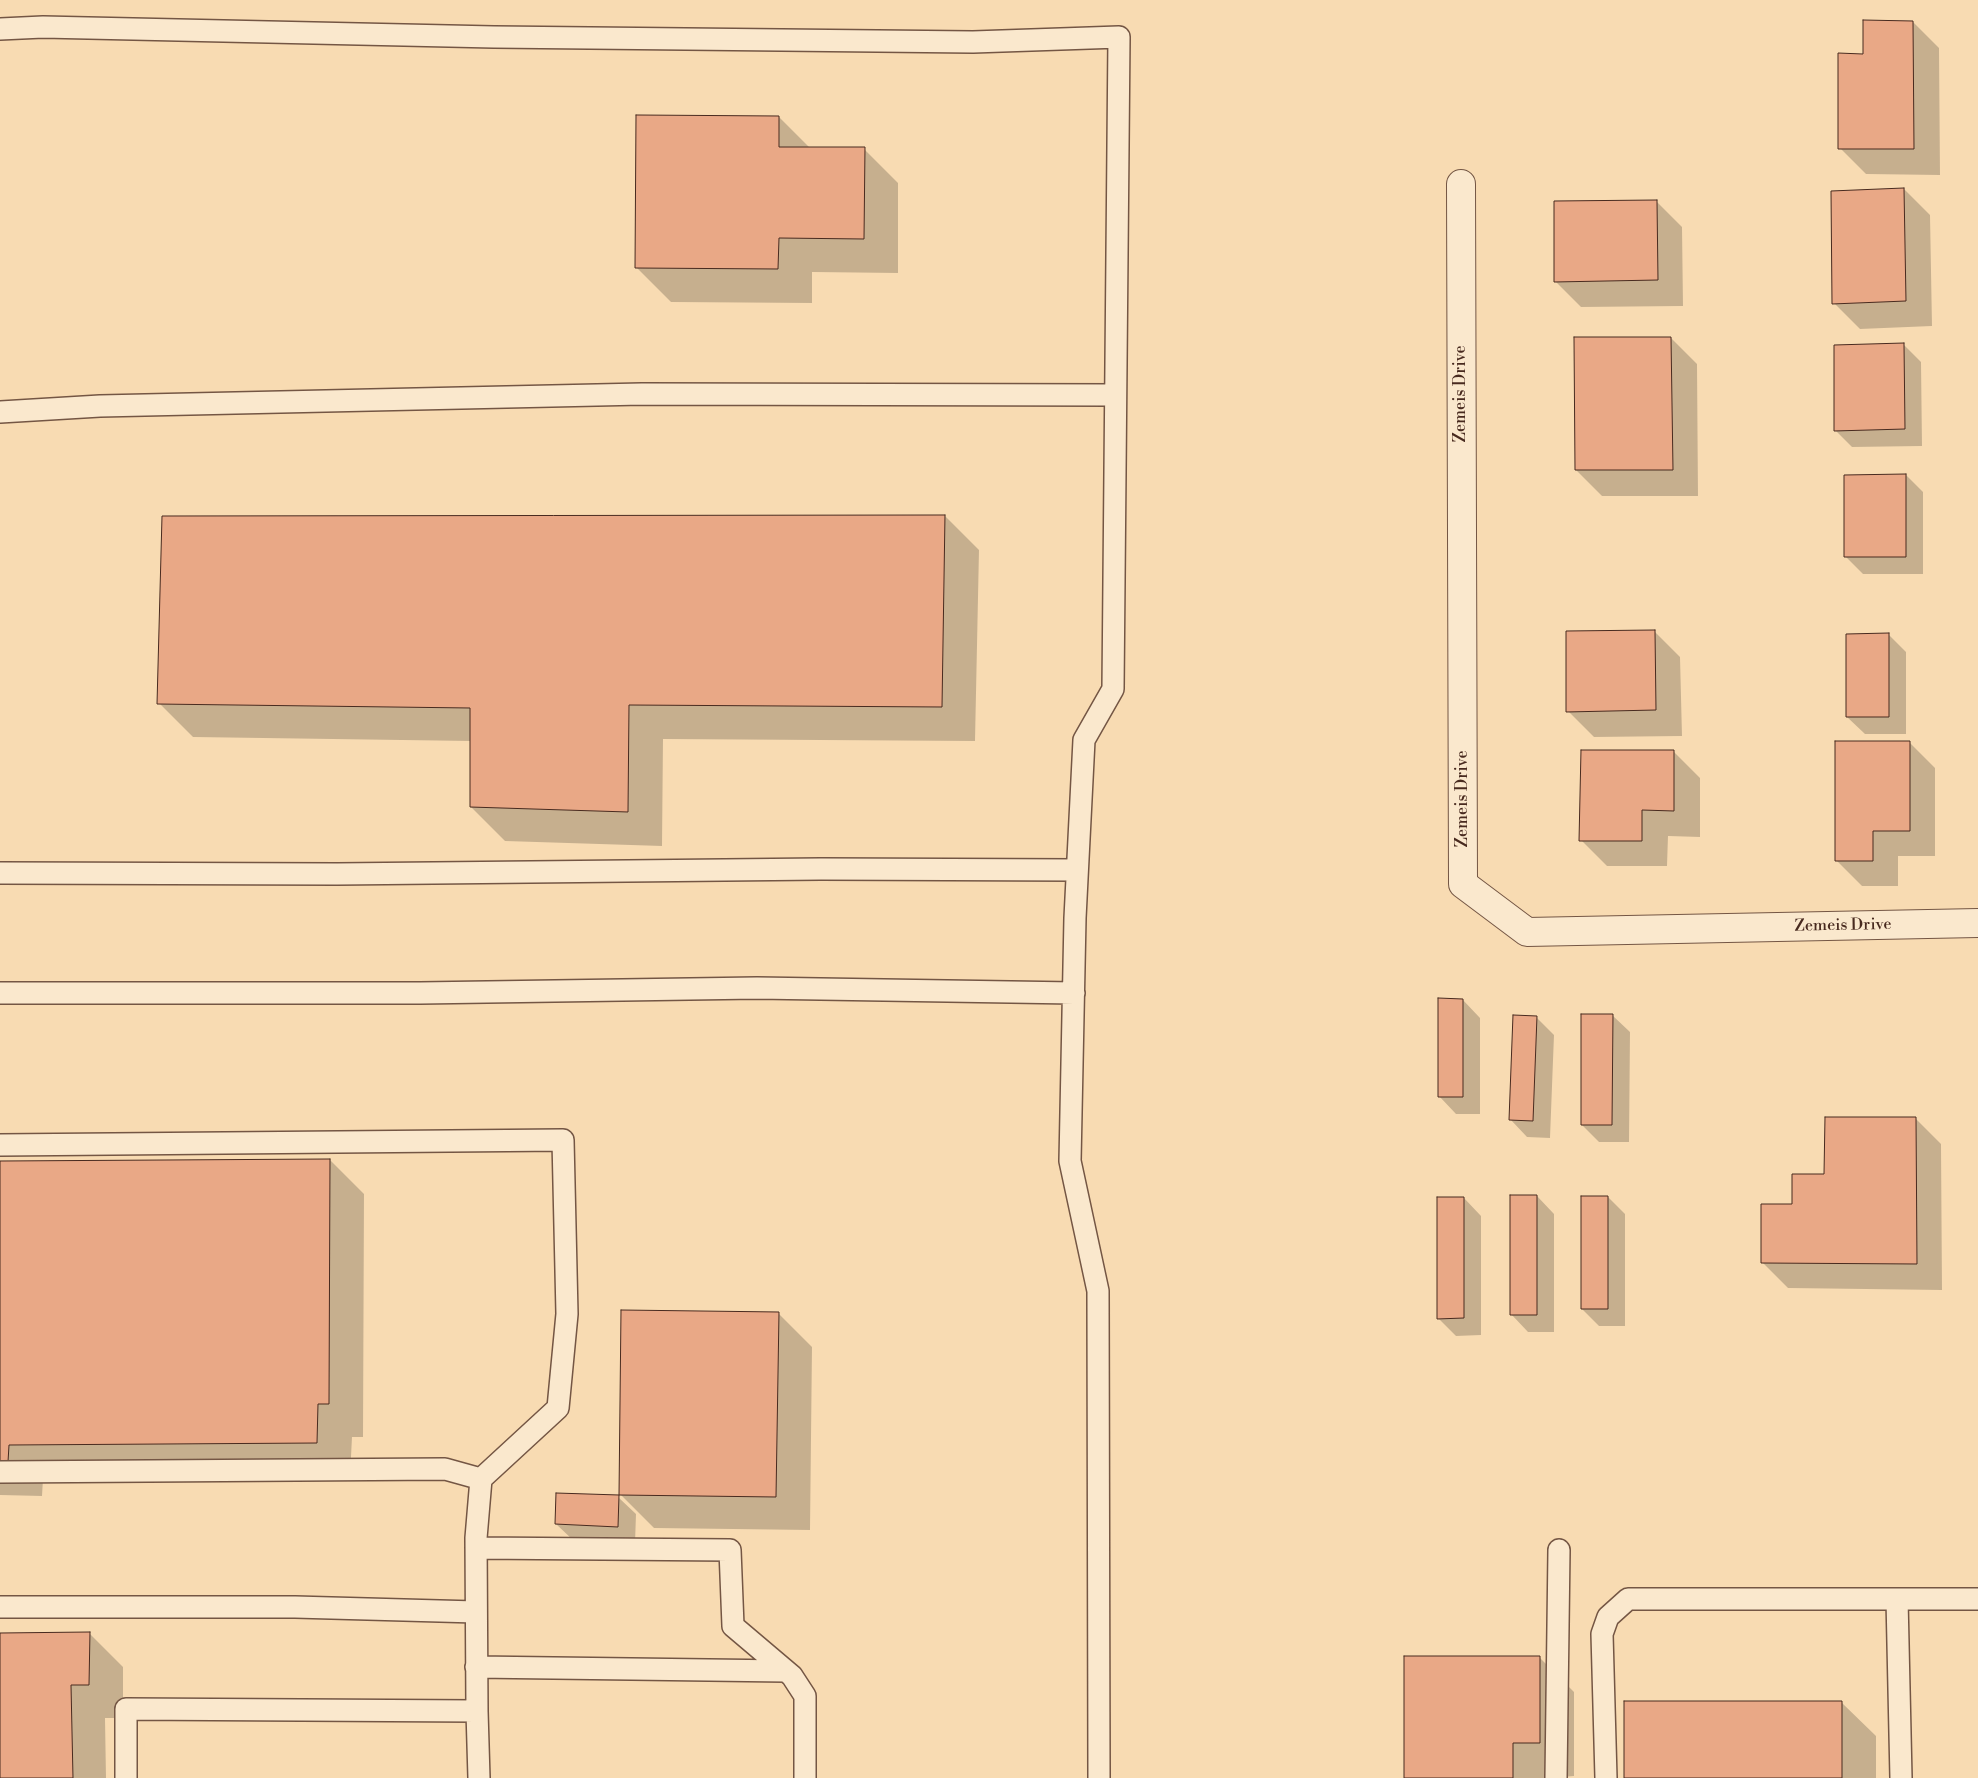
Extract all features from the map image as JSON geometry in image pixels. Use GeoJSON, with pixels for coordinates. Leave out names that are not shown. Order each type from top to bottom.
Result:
{"type":"FeatureCollection","features":[{"type":"Feature","properties":{"kind":"street","name":"Zemeis Drive"},"geometry":{"type":"LineString","coordinates":[[1461,184],[1463,884],[1527,932],[1978,923]]}},
{"type":"Feature","properties":{"kind":"lane"},"geometry":{"type":"LineString","coordinates":[[0,29],[43,27],[494,37],[953,42],[1119,37],[1113,689],[1084,740],[1077,870],[1070,1161],[1098,1291],[1099,1778]]}},
{"type":"Feature","properties":{"kind":"lane"},"geometry":{"type":"LineString","coordinates":[[0,412],[100,406],[632,394],[1115,395]]}},
{"type":"Feature","properties":{"kind":"lane"},"geometry":{"type":"LineString","coordinates":[[0,873],[337,874],[821,869],[1077,870]]}},
{"type":"Feature","properties":{"kind":"lane"},"geometry":{"type":"LineString","coordinates":[[0,993],[429,993],[757,988],[1074,993]]}},
{"type":"Feature","properties":{"kind":"lane"},"geometry":{"type":"LineString","coordinates":[[0,1145],[563,1140],[568,1314],[558,1408],[481,1480],[476,1548],[476,1667],[479,1778]]}},
{"type":"Feature","properties":{"kind":"lane"},"geometry":{"type":"LineString","coordinates":[[0,1472],[445,1469],[481,1480]]}},
{"type":"Feature","properties":{"kind":"lane"},"geometry":{"type":"LineString","coordinates":[[476,1548],[730,1550],[733,1626],[792,1676],[805,1696],[805,1778]]}},
{"type":"Feature","properties":{"kind":"lane"},"geometry":{"type":"LineString","coordinates":[[1556,1778],[1559,1550]]}},
{"type":"Feature","properties":{"kind":"lane"},"geometry":{"type":"LineString","coordinates":[[1606,1778],[1602,1634],[1608,1617],[1628,1599],[1978,1599]]}},
{"type":"Feature","properties":{"kind":"lane"},"geometry":{"type":"LineString","coordinates":[[1897,1599],[1901,1778]]}},
{"type":"Feature","properties":{"kind":"lane"},"geometry":{"type":"LineString","coordinates":[[0,1607],[295,1607],[476,1612]]}},
{"type":"Feature","properties":{"kind":"lane"},"geometry":{"type":"LineString","coordinates":[[476,1667],[786,1671]]}},
{"type":"Feature","properties":{"kind":"lane"},"geometry":{"type":"LineString","coordinates":[[126,1778],[126,1709],[477,1712]]}},
{"type":"Feature","properties":{"kind":"building"},"geometry":{"type":"Polygon","coordinates":[[[1863,20],[1913,21],[1914,149],[1838,149],[1838,53],[1863,54],[1863,20]]]}},
{"type":"Feature","properties":{"kind":"building"},"geometry":{"type":"Polygon","coordinates":[[[636,115],[779,116],[779,147],[865,147],[864,239],[779,238],[778,269],[635,268],[636,115]]]}},
{"type":"Feature","properties":{"kind":"building"},"geometry":{"type":"Polygon","coordinates":[[[1904,188],[1906,301],[1832,304],[1831,191],[1904,188]]]}},
{"type":"Feature","properties":{"kind":"building"},"geometry":{"type":"Polygon","coordinates":[[[1657,200],[1658,280],[1554,282],[1554,201],[1657,200]]]}},
{"type":"Feature","properties":{"kind":"building"},"geometry":{"type":"Polygon","coordinates":[[[1574,337],[1671,337],[1673,470],[1575,470],[1574,337]]]}},
{"type":"Feature","properties":{"kind":"building"},"geometry":{"type":"Polygon","coordinates":[[[1904,343],[1905,429],[1834,431],[1834,345],[1904,343]]]}},
{"type":"Feature","properties":{"kind":"building"},"geometry":{"type":"Polygon","coordinates":[[[1906,474],[1906,557],[1844,557],[1844,475],[1906,474]]]}},
{"type":"Feature","properties":{"kind":"building"},"geometry":{"type":"Polygon","coordinates":[[[945,515],[942,707],[629,705],[628,812],[470,807],[470,708],[157,704],[162,516],[945,515]]]}},
{"type":"Feature","properties":{"kind":"building"},"geometry":{"type":"Polygon","coordinates":[[[1655,630],[1656,710],[1566,712],[1566,631],[1655,630]]]}},
{"type":"Feature","properties":{"kind":"building"},"geometry":{"type":"Polygon","coordinates":[[[1889,633],[1889,717],[1846,717],[1846,634],[1889,633]]]}},
{"type":"Feature","properties":{"kind":"building"},"geometry":{"type":"Polygon","coordinates":[[[1835,741],[1910,741],[1910,831],[1873,831],[1873,861],[1835,861],[1835,741]]]}},
{"type":"Feature","properties":{"kind":"building"},"geometry":{"type":"Polygon","coordinates":[[[1581,750],[1674,750],[1674,811],[1642,810],[1642,841],[1579,841],[1581,750]]]}},
{"type":"Feature","properties":{"kind":"building"},"geometry":{"type":"Polygon","coordinates":[[[1438,998],[1463,999],[1463,1097],[1438,1097],[1438,998]]]}},
{"type":"Feature","properties":{"kind":"building"},"geometry":{"type":"Polygon","coordinates":[[[1581,1014],[1613,1014],[1612,1125],[1581,1125],[1581,1014]]]}},
{"type":"Feature","properties":{"kind":"building"},"geometry":{"type":"Polygon","coordinates":[[[1513,1015],[1537,1016],[1533,1121],[1509,1120],[1513,1015]]]}},
{"type":"Feature","properties":{"kind":"building"},"geometry":{"type":"Polygon","coordinates":[[[1825,1117],[1916,1117],[1917,1264],[1761,1263],[1761,1204],[1792,1204],[1792,1174],[1824,1174],[1825,1117]]]}},
{"type":"Feature","properties":{"kind":"building"},"geometry":{"type":"Polygon","coordinates":[[[330,1159],[329,1404],[318,1404],[317,1443],[9,1445],[8,1462],[0,1462],[0,1161],[330,1159]]]}},
{"type":"Feature","properties":{"kind":"building"},"geometry":{"type":"Polygon","coordinates":[[[1510,1195],[1537,1195],[1537,1315],[1510,1315],[1510,1195]]]}},
{"type":"Feature","properties":{"kind":"building"},"geometry":{"type":"Polygon","coordinates":[[[1581,1196],[1608,1196],[1608,1309],[1581,1309],[1581,1196]]]}},
{"type":"Feature","properties":{"kind":"building"},"geometry":{"type":"Polygon","coordinates":[[[1437,1197],[1464,1197],[1464,1318],[1437,1319],[1437,1197]]]}},
{"type":"Feature","properties":{"kind":"building"},"geometry":{"type":"Polygon","coordinates":[[[621,1310],[779,1312],[776,1497],[619,1495],[621,1310]]]}},
{"type":"Feature","properties":{"kind":"building"},"geometry":{"type":"Polygon","coordinates":[[[556,1493],[619,1495],[618,1527],[555,1524],[556,1493]]]}},
{"type":"Feature","properties":{"kind":"building"},"geometry":{"type":"Polygon","coordinates":[[[90,1632],[89,1685],[71,1685],[73,1778],[0,1778],[0,1633],[90,1632]]]}},
{"type":"Feature","properties":{"kind":"building"},"geometry":{"type":"Polygon","coordinates":[[[1404,1656],[1540,1656],[1540,1743],[1513,1743],[1513,1778],[1404,1778],[1404,1656]]]}},
{"type":"Feature","properties":{"kind":"building"},"geometry":{"type":"Polygon","coordinates":[[[1624,1701],[1842,1701],[1842,1778],[1624,1778],[1624,1701]]]}}]}
